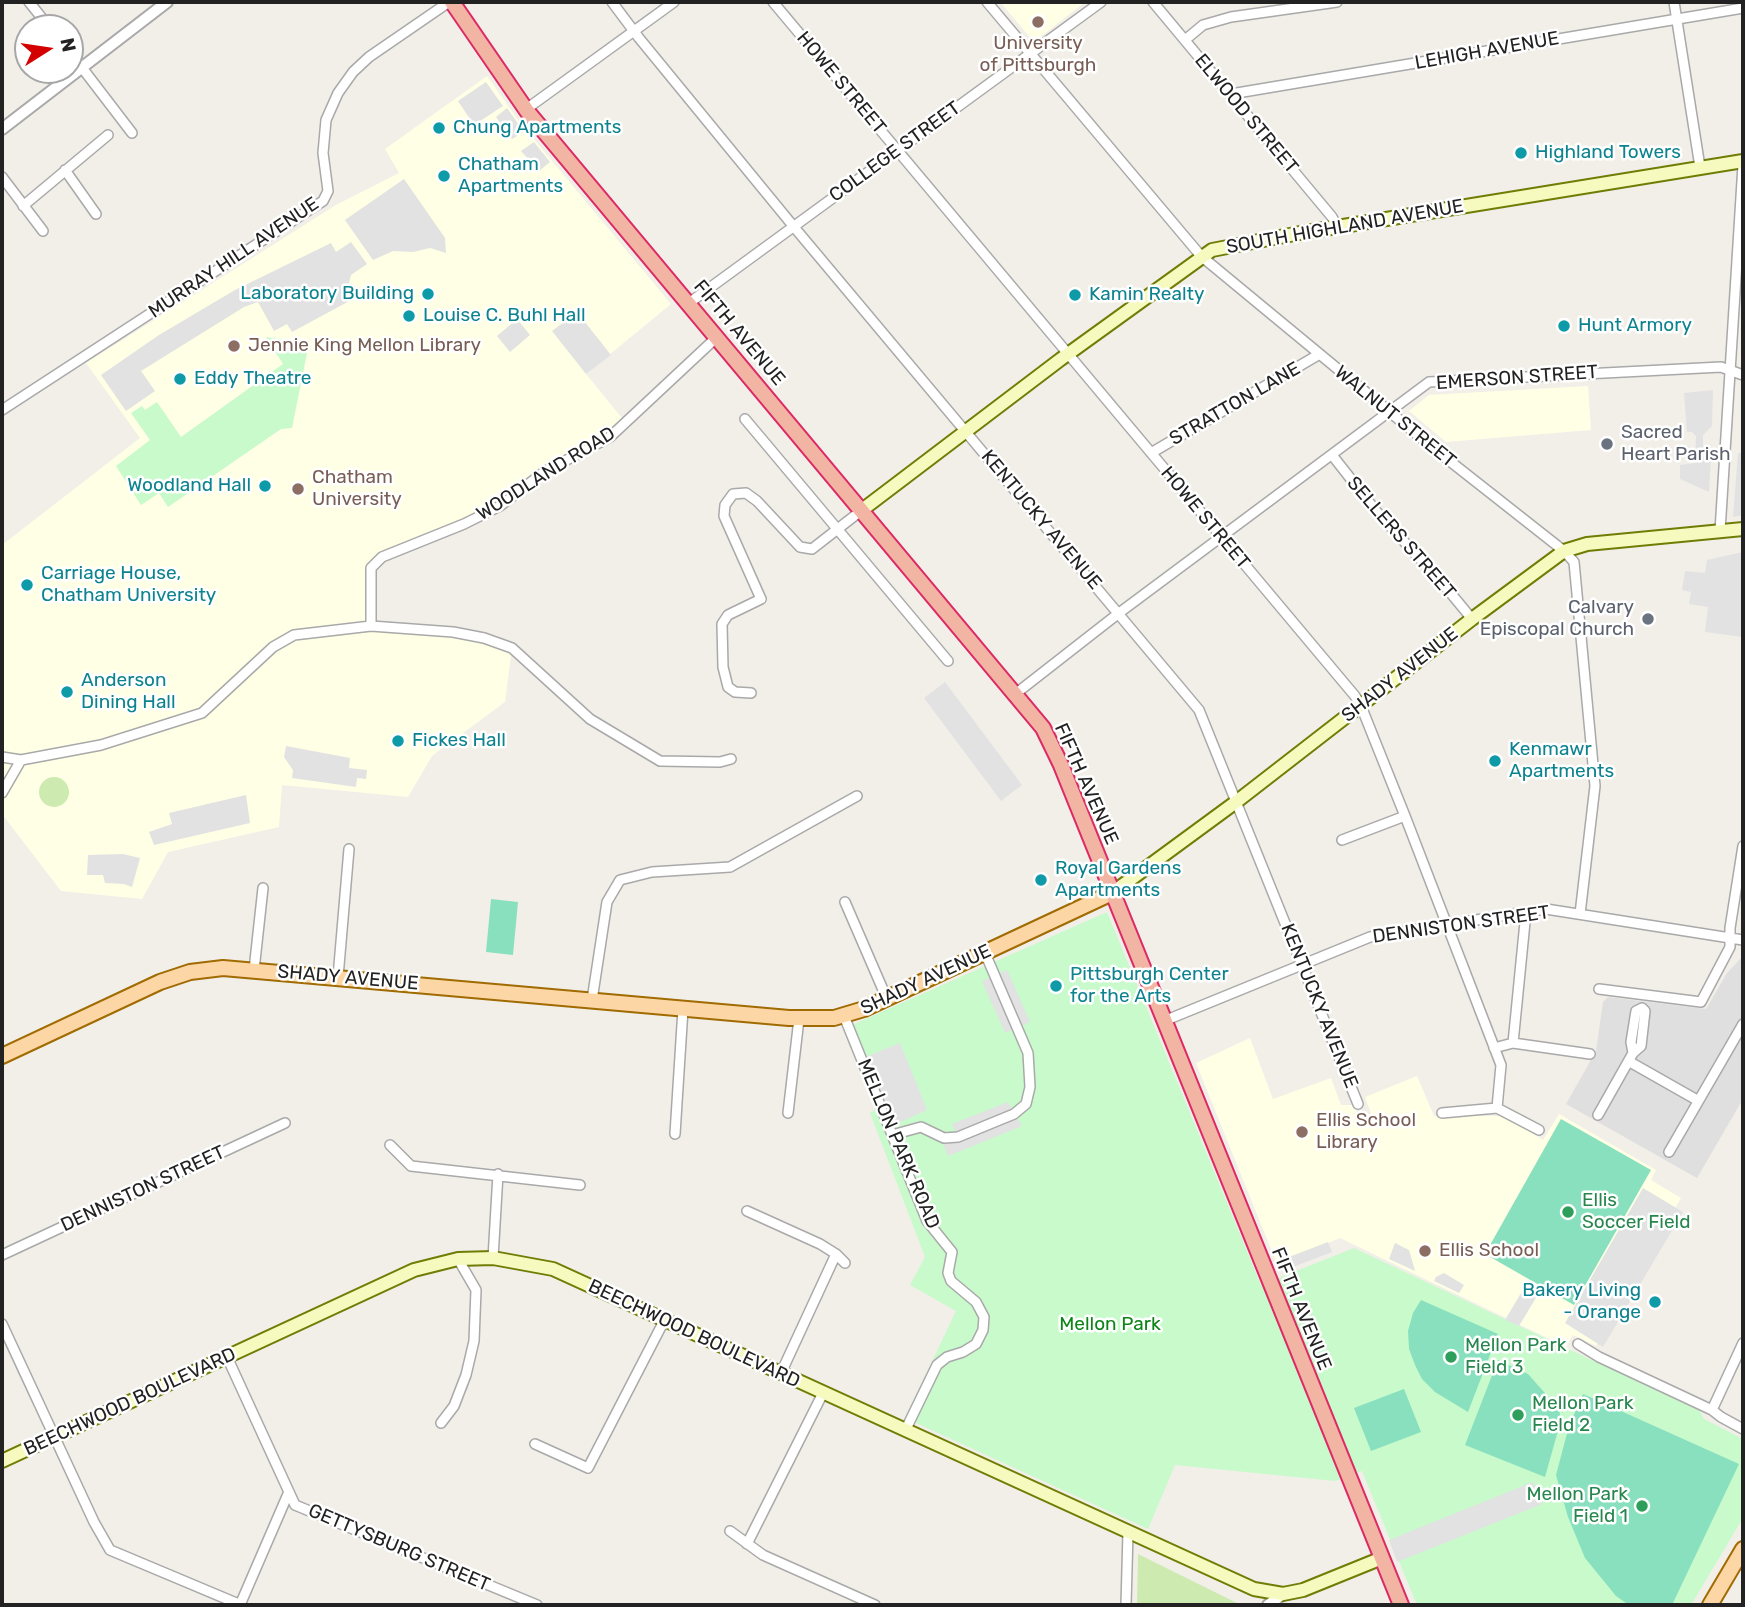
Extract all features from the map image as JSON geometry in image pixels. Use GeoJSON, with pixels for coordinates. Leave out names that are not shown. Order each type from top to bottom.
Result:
{"type":"FeatureCollection","features":[{"type":"Feature","properties":{"kind":"highway","name":"FIFTH AVENUE"},"geometry":{"type":"LineString","coordinates":[[450,2],[525,110],[1043,728],[1401,1605]]}},
{"type":"Feature","properties":{"kind":"main road","name":"SOUTH HIGHLAND AVENUE"},"geometry":{"type":"LineString","coordinates":[[862,510],[1212,250],[1700,167],[1743,163]]}},
{"type":"Feature","properties":{"kind":"main road","name":"SHADY AVENUE"},"geometry":{"type":"LineString","coordinates":[[2,1056],[170,979],[190,972],[223,968],[799,1019],[844,1016],[887,999],[1112,893],[1236,802],[1564,551],[1587,544],[1743,529]]}},
{"type":"Feature","properties":{"kind":"main road","name":"BEECHWOOD BOULEVARD"},"geometry":{"type":"LineString","coordinates":[[2,1461],[414,1270],[458,1259],[493,1258],[553,1269],[1244,1586],[1283,1594],[1311,1587],[1382,1558]]}},
{"type":"Feature","properties":{"kind":"main road"},"geometry":{"type":"LineString","coordinates":[[1710,1605],[1743,1549]]}},
{"type":"Feature","properties":{"kind":"street"},"geometry":{"type":"LineString","coordinates":[[84,65],[167,2]]}},
{"type":"Feature","properties":{"kind":"street","name":"MURRAY HILL AVENUE"},"geometry":{"type":"LineString","coordinates":[[2,410],[323,201],[328,191],[323,153],[326,120],[338,93],[353,72],[369,57],[450,2]]}},
{"type":"Feature","properties":{"kind":"street","name":"KENTUCKY AVENUE"},"geometry":{"type":"LineString","coordinates":[[612,2],[633,32],[794,227],[1199,710],[1358,1104]]}},
{"type":"Feature","properties":{"kind":"street"},"geometry":{"type":"LineString","coordinates":[[525,110],[674,2]]}},
{"type":"Feature","properties":{"kind":"street","name":"HOWE STREET"},"geometry":{"type":"LineString","coordinates":[[773,2],[1222,536],[1361,706],[1501,1065],[1497,1108]]}},
{"type":"Feature","properties":{"kind":"street","name":"WALNUT STREET"},"geometry":{"type":"LineString","coordinates":[[986,2],[1201,257],[1318,355],[1564,551]]}},
{"type":"Feature","properties":{"kind":"street","name":"COLLEGE STREET"},"geometry":{"type":"LineString","coordinates":[[689,303],[1101,2]]}},
{"type":"Feature","properties":{"kind":"street","name":"ELWOOD STREET"},"geometry":{"type":"LineString","coordinates":[[1153,2],[1329,213],[1337,227]]}},
{"type":"Feature","properties":{"kind":"street"},"geometry":{"type":"LineString","coordinates":[[1185,40],[1203,25],[1231,17],[1337,2]]}},
{"type":"Feature","properties":{"kind":"street"},"geometry":{"type":"LineString","coordinates":[[1674,2],[1700,167]]}},
{"type":"Feature","properties":{"kind":"street","name":"LEHIGH AVENUE"},"geometry":{"type":"LineString","coordinates":[[1231,94],[1743,8]]}},
{"type":"Feature","properties":{"kind":"street"},"geometry":{"type":"LineString","coordinates":[[84,70],[132,133]]}},
{"type":"Feature","properties":{"kind":"street"},"geometry":{"type":"LineString","coordinates":[[2,129],[60,84]]}},
{"type":"Feature","properties":{"kind":"street"},"geometry":{"type":"LineString","coordinates":[[23,206],[108,135]]}},
{"type":"Feature","properties":{"kind":"street"},"geometry":{"type":"LineString","coordinates":[[1720,531],[1741,234],[1743,163]]}},
{"type":"Feature","properties":{"kind":"street"},"geometry":{"type":"LineString","coordinates":[[65,170],[96,214]]}},
{"type":"Feature","properties":{"kind":"street"},"geometry":{"type":"LineString","coordinates":[[2,177],[43,231]]}},
{"type":"Feature","properties":{"kind":"street","name":"WOODLAND ROAD"},"geometry":{"type":"LineString","coordinates":[[371,626],[371,568],[382,557],[464,524],[500,506],[544,472],[610,437],[717,337]]}},
{"type":"Feature","properties":{"kind":"street","name":"STRATTON LANE"},"geometry":{"type":"LineString","coordinates":[[1151,453],[1318,355]]}},
{"type":"Feature","properties":{"kind":"street","name":"EMERSON STREET"},"geometry":{"type":"LineString","coordinates":[[1014,695],[1119,613],[1429,382],[1721,367],[1743,374]]}},
{"type":"Feature","properties":{"kind":"street"},"geometry":{"type":"LineString","coordinates":[[745,419],[948,661]]}},
{"type":"Feature","properties":{"kind":"street","name":"SELLERS STREET"},"geometry":{"type":"LineString","coordinates":[[1332,456],[1376,511],[1472,619]]}},
{"type":"Feature","properties":{"kind":"street"},"geometry":{"type":"LineString","coordinates":[[751,693],[735,692],[727,687],[723,667],[722,624],[728,615],[761,599],[724,516],[725,505],[733,494],[746,493],[757,501],[800,547],[812,549],[862,510]]}},
{"type":"Feature","properties":{"kind":"street"},"geometry":{"type":"LineString","coordinates":[[1564,551],[1574,562],[1595,786],[1580,914]]}},
{"type":"Feature","properties":{"kind":"street"},"geometry":{"type":"LineString","coordinates":[[2,757],[21,760],[101,745],[202,713],[273,647],[294,635],[371,626],[453,632],[484,638],[512,648],[590,719],[660,761],[720,762],[731,759]]}},
{"type":"Feature","properties":{"kind":"street"},"geometry":{"type":"LineString","coordinates":[[2,793],[21,760]]}},
{"type":"Feature","properties":{"kind":"street"},"geometry":{"type":"LineString","coordinates":[[592,1000],[607,902],[620,880],[652,872],[730,867],[857,796]]}},
{"type":"Feature","properties":{"kind":"street"},"geometry":{"type":"LineString","coordinates":[[1342,840],[1405,816]]}},
{"type":"Feature","properties":{"kind":"street"},"geometry":{"type":"LineString","coordinates":[[1599,989],[1701,1002],[1730,947],[1743,846]]}},
{"type":"Feature","properties":{"kind":"street"},"geometry":{"type":"LineString","coordinates":[[338,977],[349,849]]}},
{"type":"Feature","properties":{"kind":"street"},"geometry":{"type":"LineString","coordinates":[[254,970],[263,888]]}},
{"type":"Feature","properties":{"kind":"street"},"geometry":{"type":"LineString","coordinates":[[845,902],[887,999]]}},
{"type":"Feature","properties":{"kind":"street","name":"DENNISTON STREET"},"geometry":{"type":"LineString","coordinates":[[1164,1021],[1370,937],[1546,909],[1743,940]]}},
{"type":"Feature","properties":{"kind":"street"},"geometry":{"type":"LineString","coordinates":[[1513,1043],[1526,912]]}},
{"type":"Feature","properties":{"kind":"street"},"geometry":{"type":"LineString","coordinates":[[892,1135],[921,1127],[944,1138],[958,1137],[1014,1114],[1026,1104],[1030,1087],[1028,1054],[985,953]]}},
{"type":"Feature","properties":{"kind":"street"},"geometry":{"type":"LineString","coordinates":[[676,1134],[683,1009]]}},
{"type":"Feature","properties":{"kind":"street","name":"MELLON PARK ROAD"},"geometry":{"type":"LineString","coordinates":[[844,1016],[927,1221],[951,1250],[952,1259],[948,1273],[951,1281],[976,1302],[984,1317],[976,1344],[947,1357],[937,1365],[905,1431]]}},
{"type":"Feature","properties":{"kind":"street"},"geometry":{"type":"LineString","coordinates":[[788,1113],[799,1019]]}},
{"type":"Feature","properties":{"kind":"street"},"geometry":{"type":"LineString","coordinates":[[1669,1152],[1743,1024]]}},
{"type":"Feature","properties":{"kind":"street"},"geometry":{"type":"LineString","coordinates":[[1494,1048],[1513,1043],[1590,1054]]}},
{"type":"Feature","properties":{"kind":"street"},"geometry":{"type":"LineString","coordinates":[[1598,1115],[1631,1057],[1697,1100]]}},
{"type":"Feature","properties":{"kind":"street"},"geometry":{"type":"LineString","coordinates":[[1442,1113],[1497,1108],[1539,1130]]}},
{"type":"Feature","properties":{"kind":"street","name":"DENNISTON STREET"},"geometry":{"type":"LineString","coordinates":[[2,1255],[285,1123]]}},
{"type":"Feature","properties":{"kind":"street"},"geometry":{"type":"LineString","coordinates":[[390,1145],[411,1166],[580,1185]]}},
{"type":"Feature","properties":{"kind":"street"},"geometry":{"type":"LineString","coordinates":[[493,1258],[498,1174]]}},
{"type":"Feature","properties":{"kind":"street"},"geometry":{"type":"LineString","coordinates":[[747,1211],[820,1244],[845,1263]]}},
{"type":"Feature","properties":{"kind":"street"},"geometry":{"type":"LineString","coordinates":[[781,1373],[836,1254]]}},
{"type":"Feature","properties":{"kind":"street"},"geometry":{"type":"LineString","coordinates":[[441,1423],[454,1406],[466,1376],[474,1341],[475,1290],[458,1259]]}},
{"type":"Feature","properties":{"kind":"street"},"geometry":{"type":"LineString","coordinates":[[535,1444],[588,1468],[664,1319]]}},
{"type":"Feature","properties":{"kind":"street"},"geometry":{"type":"LineString","coordinates":[[2,1324],[94,1522],[110,1550],[240,1605],[288,1494]]}},
{"type":"Feature","properties":{"kind":"street"},"geometry":{"type":"LineString","coordinates":[[1712,1410],[1743,1343]]}},
{"type":"Feature","properties":{"kind":"street"},"geometry":{"type":"LineString","coordinates":[[1578,1344],[1712,1410],[1721,1418],[1743,1429]]}},
{"type":"Feature","properties":{"kind":"street","name":"GETTYSBURG STREET"},"geometry":{"type":"LineString","coordinates":[[227,1357],[295,1505],[537,1605]]}},
{"type":"Feature","properties":{"kind":"street"},"geometry":{"type":"LineString","coordinates":[[747,1544],[823,1393]]}},
{"type":"Feature","properties":{"kind":"street"},"geometry":{"type":"LineString","coordinates":[[730,1531],[763,1555],[875,1605]]}},
{"type":"Feature","properties":{"kind":"street"},"geometry":{"type":"LineString","coordinates":[[1126,1605],[1128,1532]]}},
{"type":"Feature","properties":{"kind":"street"},"geometry":{"type":"LineString","coordinates":[[1268,1605],[1283,1594]]}},
{"type":"Feature","properties":{"kind":"shaded area","name":"University of Pittsburgh"},"geometry":{"type":"Polygon","coordinates":[[[1000,2],[1085,2],[1034,42],[1000,2]]]}},
{"type":"Feature","properties":{"kind":"shaded area","name":"Chatham University"},"geometry":{"type":"Polygon","coordinates":[[[487,76],[518,120],[671,304],[586,374],[626,423],[544,472],[500,506],[382,557],[371,568],[371,626],[453,632],[512,648],[505,702],[432,756],[408,797],[282,785],[279,827],[168,852],[142,899],[61,891],[2,814],[2,545],[140,438],[86,363],[336,205],[399,173],[385,149],[487,76]]]}},
{"type":"Feature","properties":{"kind":"shaded area"},"geometry":{"type":"Polygon","coordinates":[[[486,82],[503,106],[474,125],[458,101],[486,82]]]}},
{"type":"Feature","properties":{"kind":"shaded area"},"geometry":{"type":"Polygon","coordinates":[[[507,108],[524,132],[512,139],[496,117],[507,108]]]}},
{"type":"Feature","properties":{"kind":"shaded area"},"geometry":{"type":"Polygon","coordinates":[[[534,142],[550,162],[539,171],[521,151],[534,142]]]}},
{"type":"Feature","properties":{"kind":"shaded area"},"geometry":{"type":"Polygon","coordinates":[[[404,179],[445,238],[446,253],[430,248],[413,252],[393,251],[373,260],[345,220],[404,179]]]}},
{"type":"Feature","properties":{"kind":"shaded area"},"geometry":{"type":"Polygon","coordinates":[[[351,242],[367,264],[351,275],[349,283],[355,298],[292,332],[287,324],[274,331],[258,302],[244,307],[141,371],[155,391],[126,411],[101,375],[159,335],[235,290],[331,243],[336,252],[351,242]]]}},
{"type":"Feature","properties":{"kind":"shaded area"},"geometry":{"type":"Polygon","coordinates":[[[577,312],[611,355],[586,374],[552,331],[577,312]]]}},
{"type":"Feature","properties":{"kind":"shaded area"},"geometry":{"type":"Polygon","coordinates":[[[517,319],[530,335],[510,352],[497,336],[517,319]]]}},
{"type":"Feature","properties":{"kind":"shaded area"},"geometry":{"type":"Polygon","coordinates":[[[1588,386],[1591,430],[1446,442],[1409,411],[1429,395],[1588,386]]]}},
{"type":"Feature","properties":{"kind":"shaded area"},"geometry":{"type":"Polygon","coordinates":[[[1713,390],[1712,426],[1703,435],[1703,446],[1711,455],[1709,492],[1680,479],[1680,465],[1695,463],[1696,436],[1687,432],[1684,393],[1713,390]]]}},
{"type":"Feature","properties":{"kind":"shaded area"},"geometry":{"type":"Polygon","coordinates":[[[1738,453],[1743,453],[1743,515],[1733,517],[1738,453]]]}},
{"type":"Feature","properties":{"kind":"shaded area"},"geometry":{"type":"Polygon","coordinates":[[[1743,552],[1743,637],[1705,632],[1708,607],[1689,604],[1691,592],[1682,590],[1685,571],[1705,573],[1707,560],[1743,552]]]}},
{"type":"Feature","properties":{"kind":"shaded area"},"geometry":{"type":"Polygon","coordinates":[[[945,682],[1022,785],[1001,801],[924,698],[945,682]]]}},
{"type":"Feature","properties":{"kind":"shaded area"},"geometry":{"type":"Polygon","coordinates":[[[286,746],[350,758],[349,768],[367,770],[366,779],[357,778],[356,787],[292,778],[293,770],[284,757],[286,746]]]}},
{"type":"Feature","properties":{"kind":"shaded area"},"geometry":{"type":"Polygon","coordinates":[[[246,795],[250,823],[154,845],[149,832],[172,824],[169,813],[246,795]]]}},
{"type":"Feature","properties":{"kind":"shaded area"},"geometry":{"type":"Polygon","coordinates":[[[123,854],[140,858],[132,887],[105,883],[103,875],[87,875],[88,855],[123,854]]]}},
{"type":"Feature","properties":{"kind":"shaded area"},"geometry":{"type":"Polygon","coordinates":[[[1743,956],[1743,1099],[1697,1178],[1566,1104],[1596,1051],[1603,1002],[1608,997],[1706,1009],[1727,973],[1743,956]]]}},
{"type":"Feature","properties":{"kind":"shaded area"},"geometry":{"type":"Polygon","coordinates":[[[1007,970],[1030,1022],[1005,1033],[982,981],[1007,970]]]}},
{"type":"Feature","properties":{"kind":"shaded area"},"geometry":{"type":"Polygon","coordinates":[[[1250,1038],[1273,1099],[1331,1078],[1341,1105],[1354,1105],[1359,1116],[1372,1116],[1365,1097],[1417,1076],[1434,1116],[1506,1116],[1543,1140],[1559,1114],[1656,1170],[1651,1180],[1681,1198],[1596,1346],[1573,1335],[1566,1347],[1340,1238],[1277,1264],[1196,1063],[1250,1038]]]}},
{"type":"Feature","properties":{"kind":"shaded area"},"geometry":{"type":"Polygon","coordinates":[[[900,1043],[927,1110],[889,1127],[861,1059],[900,1043]]]}},
{"type":"Feature","properties":{"kind":"shaded area"},"geometry":{"type":"Polygon","coordinates":[[[1008,1102],[1022,1126],[948,1156],[943,1143],[958,1137],[952,1124],[1008,1102]]]}},
{"type":"Feature","properties":{"kind":"shaded area"},"geometry":{"type":"Polygon","coordinates":[[[1643,1188],[1683,1212],[1603,1347],[1565,1323],[1643,1188]]]}},
{"type":"Feature","properties":{"kind":"shaded area"},"geometry":{"type":"Polygon","coordinates":[[[1328,1242],[1332,1252],[1293,1267],[1289,1257],[1328,1242]]]}},
{"type":"Feature","properties":{"kind":"shaded area"},"geometry":{"type":"Polygon","coordinates":[[[1395,1243],[1409,1250],[1415,1271],[1389,1259],[1395,1243]]]}},
{"type":"Feature","properties":{"kind":"shaded area"},"geometry":{"type":"Polygon","coordinates":[[[1444,1273],[1464,1285],[1459,1293],[1434,1281],[1444,1273]]]}},
{"type":"Feature","properties":{"kind":"shaded area"},"geometry":{"type":"Polygon","coordinates":[[[1524,1288],[1537,1296],[1519,1326],[1505,1320],[1524,1288]]]}},
{"type":"Feature","properties":{"kind":"shaded area"},"geometry":{"type":"Polygon","coordinates":[[[1533,1482],[1542,1504],[1397,1562],[1389,1540],[1533,1482]]]}},
{"type":"Feature","properties":{"kind":"green space"},"geometry":{"type":"Polygon","coordinates":[[[266,337],[309,343],[292,428],[281,429],[168,507],[159,493],[141,505],[116,466],[150,440],[131,413],[142,406],[145,410],[157,402],[181,437],[283,364],[266,337]]]}},
{"type":"Feature","properties":{"kind":"green space"},"geometry":{"type":"Polygon","coordinates":[[[54,777],[65,781],[69,792],[65,803],[54,807],[43,803],[39,792],[43,781],[54,777]]]}},
{"type":"Feature","properties":{"kind":"green space"},"geometry":{"type":"Polygon","coordinates":[[[491,899],[518,902],[513,955],[486,952],[491,899]]]}},
{"type":"Feature","properties":{"kind":"green space","name":"Mellon Park"},"geometry":{"type":"Polygon","coordinates":[[[1107,912],[1261,1285],[1354,1248],[1700,1411],[1704,1419],[1743,1439],[1743,1518],[1691,1605],[1417,1605],[1362,1471],[1335,1481],[1175,1465],[1148,1529],[905,1418],[956,1311],[910,1285],[925,1257],[870,1113],[876,1109],[843,1029],[1107,912]]]}},
{"type":"Feature","properties":{"kind":"green space","name":"Ellis Soccer Field"},"geometry":{"type":"Polygon","coordinates":[[[1561,1119],[1651,1170],[1574,1305],[1485,1254],[1561,1119]]]}},
{"type":"Feature","properties":{"kind":"green space","name":"Mellon Park Field 3"},"geometry":{"type":"Polygon","coordinates":[[[1421,1300],[1498,1334],[1468,1412],[1435,1392],[1422,1379],[1415,1365],[1409,1349],[1408,1331],[1413,1313],[1421,1300]]]}},
{"type":"Feature","properties":{"kind":"green space","name":"Mellon Park Field 2"},"geometry":{"type":"Polygon","coordinates":[[[1498,1360],[1528,1374],[1559,1409],[1561,1420],[1545,1477],[1465,1445],[1498,1360]]]}},
{"type":"Feature","properties":{"kind":"green space"},"geometry":{"type":"Polygon","coordinates":[[[1404,1389],[1421,1432],[1371,1451],[1354,1408],[1404,1389]]]}},
{"type":"Feature","properties":{"kind":"green space","name":"Mellon Park Field 1"},"geometry":{"type":"Polygon","coordinates":[[[1583,1394],[1739,1464],[1672,1605],[1629,1605],[1616,1596],[1585,1558],[1568,1517],[1556,1475],[1569,1426],[1583,1394]]]}},
{"type":"Feature","properties":{"kind":"green space"},"geometry":{"type":"Polygon","coordinates":[[[1138,1554],[1239,1604],[1137,1605],[1138,1554]]]}},
{"type":"Feature","properties":{"kind":"place","name":"University of Pittsburgh"},"geometry":{"type":"Point","coordinates":[1038,22]}},
{"type":"Feature","properties":{"kind":"place","name":"Chung Apartments"},"geometry":{"type":"Point","coordinates":[439,128]}},
{"type":"Feature","properties":{"kind":"place","name":"Highland Towers"},"geometry":{"type":"Point","coordinates":[1521,153]}},
{"type":"Feature","properties":{"kind":"place","name":"Chatham Apartments"},"geometry":{"type":"Point","coordinates":[444,176]}},
{"type":"Feature","properties":{"kind":"place","name":"Laboratory Building"},"geometry":{"type":"Point","coordinates":[428,294]}},
{"type":"Feature","properties":{"kind":"place","name":"Kamin Realty"},"geometry":{"type":"Point","coordinates":[1075,295]}},
{"type":"Feature","properties":{"kind":"place","name":"Louise C. Buhl Hall"},"geometry":{"type":"Point","coordinates":[409,316]}},
{"type":"Feature","properties":{"kind":"place","name":"Hunt Armory"},"geometry":{"type":"Point","coordinates":[1564,326]}},
{"type":"Feature","properties":{"kind":"place","name":"Jennie King Mellon Library"},"geometry":{"type":"Point","coordinates":[234,346]}},
{"type":"Feature","properties":{"kind":"place","name":"Eddy Theatre"},"geometry":{"type":"Point","coordinates":[180,379]}},
{"type":"Feature","properties":{"kind":"place","name":"Sacred Heart Parish"},"geometry":{"type":"Point","coordinates":[1607,444]}},
{"type":"Feature","properties":{"kind":"place","name":"Woodland Hall"},"geometry":{"type":"Point","coordinates":[265,486]}},
{"type":"Feature","properties":{"kind":"place","name":"Chatham University"},"geometry":{"type":"Point","coordinates":[298,489]}},
{"type":"Feature","properties":{"kind":"place","name":"Carriage House, Chatham University"},"geometry":{"type":"Point","coordinates":[27,585]}},
{"type":"Feature","properties":{"kind":"place","name":"Calvary Episcopal Church"},"geometry":{"type":"Point","coordinates":[1648,619]}},
{"type":"Feature","properties":{"kind":"place","name":"Anderson Dining Hall"},"geometry":{"type":"Point","coordinates":[67,692]}},
{"type":"Feature","properties":{"kind":"place","name":"Fickes Hall"},"geometry":{"type":"Point","coordinates":[398,741]}},
{"type":"Feature","properties":{"kind":"place","name":"Kenmawr Apartments"},"geometry":{"type":"Point","coordinates":[1495,761]}},
{"type":"Feature","properties":{"kind":"place","name":"Royal Gardens Apartments"},"geometry":{"type":"Point","coordinates":[1041,880]}},
{"type":"Feature","properties":{"kind":"place","name":"Pittsburgh Center for the Arts"},"geometry":{"type":"Point","coordinates":[1056,986]}},
{"type":"Feature","properties":{"kind":"place","name":"Ellis School Library"},"geometry":{"type":"Point","coordinates":[1302,1132]}},
{"type":"Feature","properties":{"kind":"place","name":"Ellis Soccer Field"},"geometry":{"type":"Point","coordinates":[1568,1212]}},
{"type":"Feature","properties":{"kind":"place","name":"Ellis School"},"geometry":{"type":"Point","coordinates":[1425,1251]}},
{"type":"Feature","properties":{"kind":"place","name":"Bakery Living - Orange"},"geometry":{"type":"Point","coordinates":[1655,1302]}},
{"type":"Feature","properties":{"kind":"place","name":"Mellon Park Field 3"},"geometry":{"type":"Point","coordinates":[1451,1357]}},
{"type":"Feature","properties":{"kind":"place","name":"Mellon Park Field 2"},"geometry":{"type":"Point","coordinates":[1518,1415]}},
{"type":"Feature","properties":{"kind":"place","name":"Mellon Park Field 1"},"geometry":{"type":"Point","coordinates":[1642,1506]}}]}
